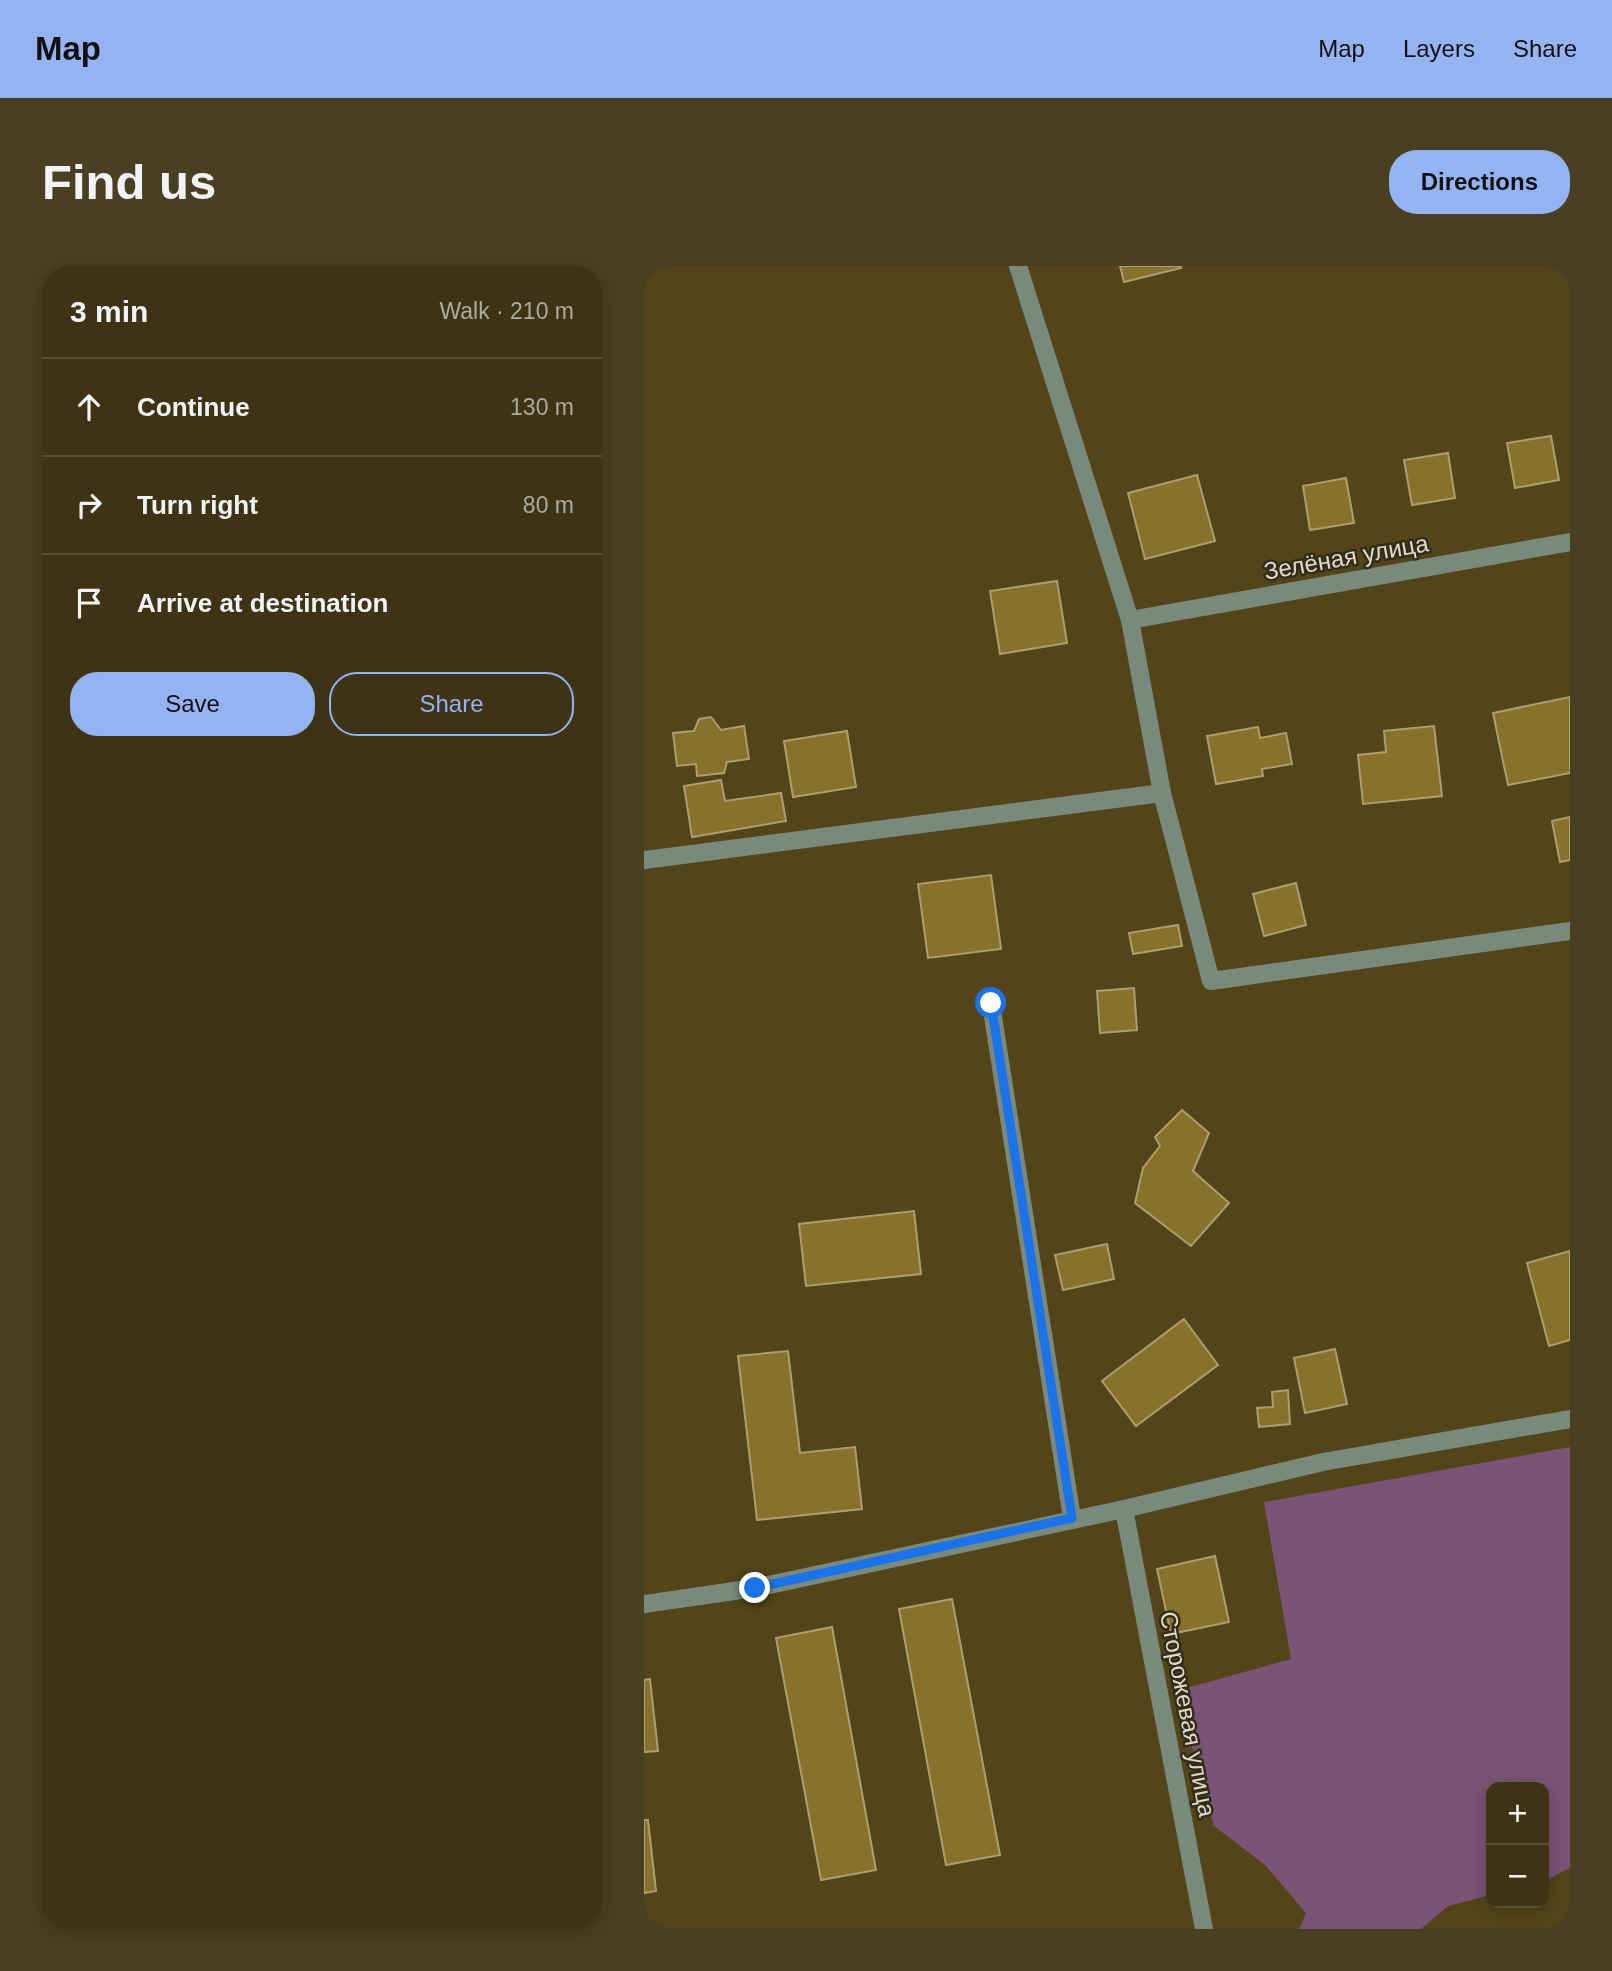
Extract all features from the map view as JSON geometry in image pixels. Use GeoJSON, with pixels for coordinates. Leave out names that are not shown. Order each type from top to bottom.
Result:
{"type":"FeatureCollection","features":[{"type":"Feature","properties":{"kind":"street"},"geometry":{"type":"LineString","coordinates":[[1017,266],[1130,620],[1162,793],[1211,981],[1570,931]]}},
{"type":"Feature","properties":{"kind":"street","name":"Зелёная улица"},"geometry":{"type":"LineString","coordinates":[[1130,620],[1570,542]]}},
{"type":"Feature","properties":{"kind":"street"},"geometry":{"type":"LineString","coordinates":[[644,859],[1162,793]]}},
{"type":"Feature","properties":{"kind":"street"},"geometry":{"type":"LineString","coordinates":[[991,1003],[1072,1518]]}},
{"type":"Feature","properties":{"kind":"street"},"geometry":{"type":"LineString","coordinates":[[644,1604],[755,1588],[1124,1509],[1323,1462],[1570,1419]]}},
{"type":"Feature","properties":{"kind":"street","name":"Сторожевая улица"},"geometry":{"type":"LineString","coordinates":[[1124,1509],[1204,1929]]}},
{"type":"Feature","properties":{"kind":"shaded area"},"geometry":{"type":"Polygon","coordinates":[[[1570,1447],[1570,1868],[1549,1878],[1549,1782],[1486,1782],[1486,1896],[1448,1906],[1421,1929],[1299,1929],[1306,1913],[1265,1865],[1214,1826],[1176,1691],[1291,1659],[1264,1502],[1570,1447]]]}},
{"type":"Feature","properties":{"kind":"building"},"geometry":{"type":"Polygon","coordinates":[[[1120,266],[1181,266],[1181,268],[1124,282],[1120,266]]]}},
{"type":"Feature","properties":{"kind":"building"},"geometry":{"type":"Polygon","coordinates":[[[1551,436],[1559,480],[1515,488],[1507,443],[1551,436]]]}},
{"type":"Feature","properties":{"kind":"building"},"geometry":{"type":"Polygon","coordinates":[[[1448,453],[1455,498],[1412,505],[1404,460],[1448,453]]]}},
{"type":"Feature","properties":{"kind":"building"},"geometry":{"type":"Polygon","coordinates":[[[1197,475],[1215,541],[1145,559],[1128,493],[1197,475]]]}},
{"type":"Feature","properties":{"kind":"building"},"geometry":{"type":"Polygon","coordinates":[[[1346,478],[1354,523],[1310,530],[1303,486],[1346,478]]]}},
{"type":"Feature","properties":{"kind":"building"},"geometry":{"type":"Polygon","coordinates":[[[1057,581],[1067,643],[1000,654],[990,591],[1057,581]]]}},
{"type":"Feature","properties":{"kind":"building"},"geometry":{"type":"Polygon","coordinates":[[[1570,697],[1570,773],[1508,785],[1493,713],[1570,697]]]}},
{"type":"Feature","properties":{"kind":"building"},"geometry":{"type":"Polygon","coordinates":[[[711,717],[721,730],[744,726],[749,759],[727,762],[724,773],[697,776],[696,764],[677,766],[673,733],[694,731],[699,719],[711,717]]]}},
{"type":"Feature","properties":{"kind":"building"},"geometry":{"type":"Polygon","coordinates":[[[1434,726],[1442,796],[1363,804],[1358,755],[1386,752],[1384,731],[1434,726]]]}},
{"type":"Feature","properties":{"kind":"building"},"geometry":{"type":"Polygon","coordinates":[[[1258,727],[1260,738],[1286,733],[1292,764],[1262,769],[1263,776],[1216,784],[1207,736],[1258,727]]]}},
{"type":"Feature","properties":{"kind":"building"},"geometry":{"type":"Polygon","coordinates":[[[847,731],[856,787],[793,797],[784,741],[847,731]]]}},
{"type":"Feature","properties":{"kind":"building"},"geometry":{"type":"Polygon","coordinates":[[[721,780],[725,801],[781,793],[786,821],[692,837],[684,786],[721,780]]]}},
{"type":"Feature","properties":{"kind":"building"},"geometry":{"type":"Polygon","coordinates":[[[1570,817],[1570,860],[1560,862],[1552,821],[1570,817]]]}},
{"type":"Feature","properties":{"kind":"building"},"geometry":{"type":"Polygon","coordinates":[[[991,875],[1001,949],[928,958],[918,884],[991,875]]]}},
{"type":"Feature","properties":{"kind":"building"},"geometry":{"type":"Polygon","coordinates":[[[1296,883],[1306,925],[1264,936],[1253,894],[1296,883]]]}},
{"type":"Feature","properties":{"kind":"building"},"geometry":{"type":"Polygon","coordinates":[[[1178,925],[1182,946],[1133,954],[1129,933],[1178,925]]]}},
{"type":"Feature","properties":{"kind":"building"},"geometry":{"type":"Polygon","coordinates":[[[1134,988],[1137,1030],[1100,1033],[1097,991],[1134,988]]]}},
{"type":"Feature","properties":{"kind":"building"},"geometry":{"type":"Polygon","coordinates":[[[1182,1110],[1209,1133],[1193,1171],[1229,1203],[1191,1246],[1135,1203],[1143,1168],[1160,1146],[1155,1137],[1182,1110]]]}},
{"type":"Feature","properties":{"kind":"building"},"geometry":{"type":"Polygon","coordinates":[[[914,1211],[921,1274],[806,1286],[799,1224],[914,1211]]]}},
{"type":"Feature","properties":{"kind":"building"},"geometry":{"type":"Polygon","coordinates":[[[1107,1244],[1114,1279],[1063,1290],[1055,1255],[1107,1244]]]}},
{"type":"Feature","properties":{"kind":"building"},"geometry":{"type":"Polygon","coordinates":[[[1570,1251],[1570,1340],[1549,1346],[1527,1263],[1570,1251]]]}},
{"type":"Feature","properties":{"kind":"building"},"geometry":{"type":"Polygon","coordinates":[[[1184,1319],[1218,1365],[1136,1426],[1102,1381],[1184,1319]]]}},
{"type":"Feature","properties":{"kind":"building"},"geometry":{"type":"Polygon","coordinates":[[[1335,1349],[1347,1404],[1305,1413],[1294,1358],[1335,1349]]]}},
{"type":"Feature","properties":{"kind":"building"},"geometry":{"type":"Polygon","coordinates":[[[788,1351],[800,1453],[855,1447],[862,1509],[757,1520],[738,1356],[788,1351]]]}},
{"type":"Feature","properties":{"kind":"building"},"geometry":{"type":"Polygon","coordinates":[[[1288,1390],[1290,1424],[1259,1427],[1257,1408],[1273,1407],[1272,1392],[1288,1390]]]}},
{"type":"Feature","properties":{"kind":"building"},"geometry":{"type":"Polygon","coordinates":[[[1215,1556],[1229,1622],[1171,1634],[1157,1569],[1215,1556]]]}},
{"type":"Feature","properties":{"kind":"building"},"geometry":{"type":"Polygon","coordinates":[[[952,1599],[1000,1855],[946,1865],[899,1609],[952,1599]]]}},
{"type":"Feature","properties":{"kind":"building"},"geometry":{"type":"Polygon","coordinates":[[[832,1627],[876,1870],[821,1880],[776,1638],[832,1627]]]}},
{"type":"Feature","properties":{"kind":"building"},"geometry":{"type":"Polygon","coordinates":[[[650,1679],[658,1751],[644,1752],[644,1680],[650,1679]]]}},
{"type":"Feature","properties":{"kind":"building"},"geometry":{"type":"Polygon","coordinates":[[[644,1820],[648,1820],[656,1891],[644,1893],[644,1820]]]}},
{"type":"Feature","properties":{"kind":"route"},"geometry":{"type":"LineString","coordinates":[[755,1588],[1072,1518],[991,1003]]}}]}
